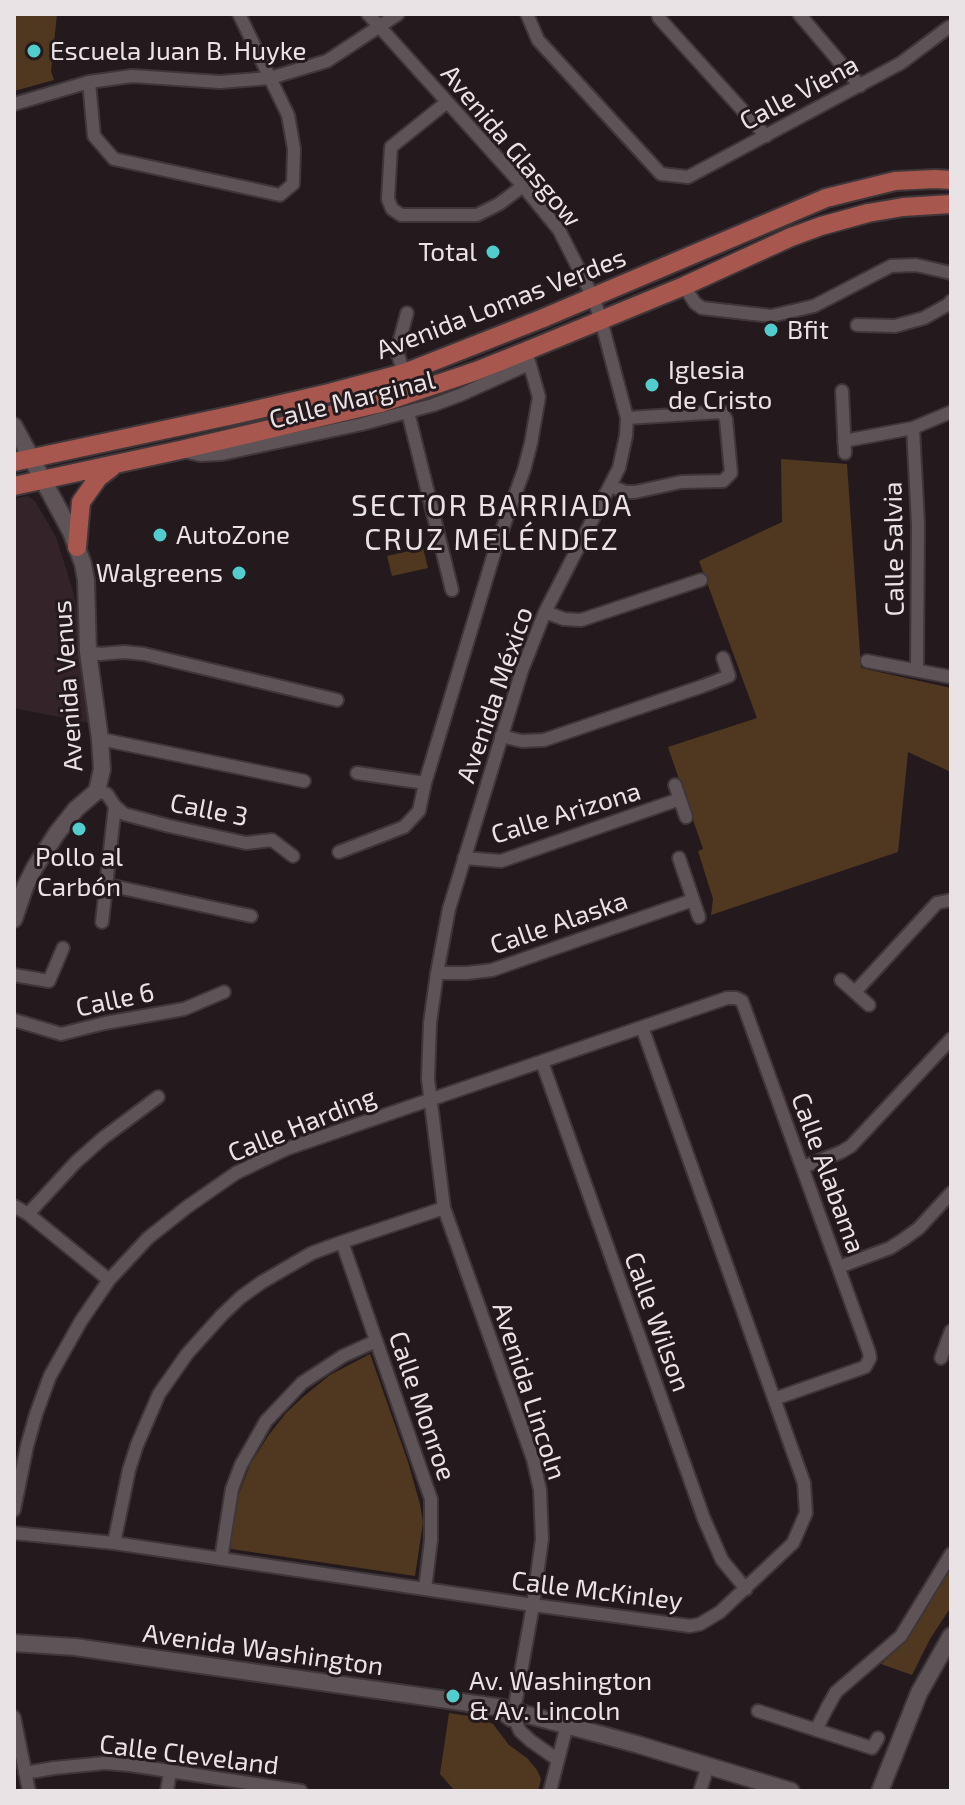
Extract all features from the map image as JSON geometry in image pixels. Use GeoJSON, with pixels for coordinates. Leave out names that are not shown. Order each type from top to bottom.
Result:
{"type":"FeatureCollection","features":[{"type":"Feature","properties":{"kind":"main road","name":"Avenida Lomas Verdes"},"geometry":{"type":"LineString","coordinates":[[23,460],[299,400],[404,373],[826,198],[895,181],[951,180]]}},
{"type":"Feature","properties":{"kind":"main road","name":"Avenida Lomas Verdes"},"geometry":{"type":"LineString","coordinates":[[14,486],[381,403],[476,371],[528,358],[601,320],[821,226],[915,205],[951,204]]}},
{"type":"Feature","properties":{"kind":"main road"},"geometry":{"type":"LineString","coordinates":[[77,547],[81,502],[98,478],[116,464]]}},
{"type":"Feature","properties":{"kind":"street"},"geometry":{"type":"LineString","coordinates":[[89,82],[94,136],[114,159],[280,195],[293,184],[294,149],[288,115],[239,14]]}},
{"type":"Feature","properties":{"kind":"street","name":"Avenida Glasgow"},"geometry":{"type":"LineString","coordinates":[[368,14],[559,230],[593,297],[601,320]]}},
{"type":"Feature","properties":{"kind":"street"},"geometry":{"type":"LineString","coordinates":[[14,104],[89,82],[132,76],[220,82],[270,78],[327,61],[398,14]]}},
{"type":"Feature","properties":{"kind":"street","name":"Calle Viena"},"geometry":{"type":"LineString","coordinates":[[527,14],[538,40],[662,174],[688,177],[901,63],[949,27]]}},
{"type":"Feature","properties":{"kind":"street"},"geometry":{"type":"LineString","coordinates":[[658,14],[766,136]]}},
{"type":"Feature","properties":{"kind":"street"},"geometry":{"type":"LineString","coordinates":[[799,14],[860,86]]}},
{"type":"Feature","properties":{"kind":"street"},"geometry":{"type":"LineString","coordinates":[[447,102],[391,147],[388,199],[392,210],[401,215],[477,215],[499,204],[523,186]]}},
{"type":"Feature","properties":{"kind":"street"},"geometry":{"type":"LineString","coordinates":[[684,286],[702,308],[771,316],[814,306],[891,266],[916,265],[951,273]]}},
{"type":"Feature","properties":{"kind":"street"},"geometry":{"type":"LineString","coordinates":[[857,325],[895,326],[924,318],[951,301]]}},
{"type":"Feature","properties":{"kind":"street"},"geometry":{"type":"LineString","coordinates":[[404,373],[398,355],[407,313]]}},
{"type":"Feature","properties":{"kind":"street","name":"Avenida México"},"geometry":{"type":"LineString","coordinates":[[430,1100],[428,1058],[437,973],[449,909],[464,858],[522,670],[545,612],[622,458],[627,418],[601,320]]}},
{"type":"Feature","properties":{"kind":"street"},"geometry":{"type":"LineString","coordinates":[[339,852],[404,827],[419,811],[496,547],[531,443],[539,397],[528,358]]}},
{"type":"Feature","properties":{"kind":"street","name":"Calle Marginal"},"geometry":{"type":"LineString","coordinates":[[180,450],[200,455],[222,454],[408,412],[460,395],[528,358]]}},
{"type":"Feature","properties":{"kind":"street"},"geometry":{"type":"LineString","coordinates":[[842,391],[844,447],[913,428],[951,412]]}},
{"type":"Feature","properties":{"kind":"street"},"geometry":{"type":"LineString","coordinates":[[408,412],[452,590]]}},
{"type":"Feature","properties":{"kind":"street"},"geometry":{"type":"LineString","coordinates":[[610,486],[635,492],[681,482],[723,481],[731,473],[726,419],[722,412],[627,418]]}},
{"type":"Feature","properties":{"kind":"street","name":"Avenida Venus"},"geometry":{"type":"LineString","coordinates":[[14,426],[23,460],[44,479],[71,532],[83,564],[88,652],[102,769],[97,791],[76,809],[35,867],[14,919]]}},
{"type":"Feature","properties":{"kind":"street","name":"Calle Salvia"},"geometry":{"type":"LineString","coordinates":[[913,428],[918,524],[917,670]]}},
{"type":"Feature","properties":{"kind":"street"},"geometry":{"type":"LineString","coordinates":[[545,612],[564,619],[581,620],[701,580]]}},
{"type":"Feature","properties":{"kind":"street"},"geometry":{"type":"LineString","coordinates":[[88,652],[144,654],[337,700]]}},
{"type":"Feature","properties":{"kind":"street"},"geometry":{"type":"LineString","coordinates":[[501,736],[522,741],[544,740],[703,686],[729,676],[723,658]]}},
{"type":"Feature","properties":{"kind":"street"},"geometry":{"type":"LineString","coordinates":[[867,661],[951,677]]}},
{"type":"Feature","properties":{"kind":"street"},"geometry":{"type":"LineString","coordinates":[[100,739],[304,781]]}},
{"type":"Feature","properties":{"kind":"street"},"geometry":{"type":"LineString","coordinates":[[357,773],[425,783]]}},
{"type":"Feature","properties":{"kind":"street"},"geometry":{"type":"LineString","coordinates":[[675,785],[686,817]]}},
{"type":"Feature","properties":{"kind":"street","name":"Calle 3"},"geometry":{"type":"LineString","coordinates":[[97,791],[107,794],[124,814],[246,843],[272,840],[293,856]]}},
{"type":"Feature","properties":{"kind":"street","name":"Calle Arizona"},"geometry":{"type":"LineString","coordinates":[[464,858],[501,861],[680,799]]}},
{"type":"Feature","properties":{"kind":"street"},"geometry":{"type":"LineString","coordinates":[[102,922],[115,806]]}},
{"type":"Feature","properties":{"kind":"street"},"geometry":{"type":"LineString","coordinates":[[679,858],[699,917]]}},
{"type":"Feature","properties":{"kind":"street"},"geometry":{"type":"LineString","coordinates":[[108,885],[251,916]]}},
{"type":"Feature","properties":{"kind":"street","name":"Calle Alaska"},"geometry":{"type":"LineString","coordinates":[[437,973],[492,970],[693,900]]}},
{"type":"Feature","properties":{"kind":"street"},"geometry":{"type":"LineString","coordinates":[[855,992],[937,903],[951,900]]}},
{"type":"Feature","properties":{"kind":"street"},"geometry":{"type":"LineString","coordinates":[[14,975],[49,981],[63,948]]}},
{"type":"Feature","properties":{"kind":"street"},"geometry":{"type":"LineString","coordinates":[[841,980],[869,1005]]}},
{"type":"Feature","properties":{"kind":"street","name":"Calle 6"},"geometry":{"type":"LineString","coordinates":[[14,1020],[61,1034],[184,1009],[224,992]]}},
{"type":"Feature","properties":{"kind":"street","name":"Calle Harding"},"geometry":{"type":"LineString","coordinates":[[14,1510],[36,1414],[50,1376],[81,1321],[109,1280],[148,1238],[187,1207],[236,1173],[286,1149],[727,998],[736,998]]}},
{"type":"Feature","properties":{"kind":"street","name":"Calle Alabama"},"geometry":{"type":"LineString","coordinates":[[736,998],[742,1001],[870,1358],[865,1367],[774,1399]]}},
{"type":"Feature","properties":{"kind":"street","name":"Calle McKinley"},"geometry":{"type":"LineString","coordinates":[[14,1533],[114,1543],[690,1626],[700,1624],[720,1612],[793,1543],[806,1513],[804,1483],[642,1027]]}},
{"type":"Feature","properties":{"kind":"street"},"geometry":{"type":"LineString","coordinates":[[803,1167],[851,1146],[951,1039]]}},
{"type":"Feature","properties":{"kind":"street","name":"Calle Wilson"},"geometry":{"type":"LineString","coordinates":[[542,1062],[704,1519],[722,1560],[746,1589]]}},
{"type":"Feature","properties":{"kind":"street"},"geometry":{"type":"LineString","coordinates":[[28,1214],[76,1162],[158,1097]]}},
{"type":"Feature","properties":{"kind":"street","name":"Avenida Lincoln"},"geometry":{"type":"LineString","coordinates":[[430,1100],[444,1208],[533,1459],[540,1490],[542,1539],[514,1710]]}},
{"type":"Feature","properties":{"kind":"street"},"geometry":{"type":"LineString","coordinates":[[839,1267],[890,1248],[904,1239],[919,1228],[951,1193]]}},
{"type":"Feature","properties":{"kind":"street"},"geometry":{"type":"LineString","coordinates":[[14,1206],[109,1280]]}},
{"type":"Feature","properties":{"kind":"street"},"geometry":{"type":"LineString","coordinates":[[114,1543],[137,1445],[159,1394],[201,1337],[241,1297],[312,1253],[444,1208]]}},
{"type":"Feature","properties":{"kind":"street","name":"Calle Monroe"},"geometry":{"type":"LineString","coordinates":[[342,1242],[431,1499],[431,1540],[425,1589]]}},
{"type":"Feature","properties":{"kind":"street"},"geometry":{"type":"LineString","coordinates":[[941,1358],[951,1331]]}},
{"type":"Feature","properties":{"kind":"street"},"geometry":{"type":"LineString","coordinates":[[221,1559],[232,1489],[241,1465],[266,1421],[302,1383],[343,1356],[376,1341]]}},
{"type":"Feature","properties":{"kind":"street"},"geometry":{"type":"LineString","coordinates":[[816,1730],[836,1692],[901,1636],[951,1554]]}},
{"type":"Feature","properties":{"kind":"street"},"geometry":{"type":"LineString","coordinates":[[880,1791],[919,1693],[951,1636]]}},
{"type":"Feature","properties":{"kind":"street","name":"Avenida Washington"},"geometry":{"type":"LineString","coordinates":[[14,1643],[75,1647],[514,1710],[791,1791]]}},
{"type":"Feature","properties":{"kind":"street"},"geometry":{"type":"LineString","coordinates":[[514,1710],[520,1731],[558,1760]]}},
{"type":"Feature","properties":{"kind":"street"},"geometry":{"type":"LineString","coordinates":[[758,1711],[872,1748],[878,1738]]}},
{"type":"Feature","properties":{"kind":"street"},"geometry":{"type":"LineString","coordinates":[[14,1717],[29,1791]]}},
{"type":"Feature","properties":{"kind":"street"},"geometry":{"type":"LineString","coordinates":[[550,1791],[567,1725]]}},
{"type":"Feature","properties":{"kind":"street","name":"Calle Cleveland"},"geometry":{"type":"LineString","coordinates":[[25,1773],[105,1763],[301,1791]]}},
{"type":"Feature","properties":{"kind":"street"},"geometry":{"type":"LineString","coordinates":[[700,1791],[708,1766]]}},
{"type":"Feature","properties":{"kind":"street"},"geometry":{"type":"LineString","coordinates":[[167,1791],[170,1772]]}},
{"type":"Feature","properties":{"kind":"shaded area","name":"Escuela Juan B. Huyke"},"geometry":{"type":"Polygon","coordinates":[[[14,14],[57,14],[51,71],[54,80],[14,91],[14,14]]]}},
{"type":"Feature","properties":{"kind":"shaded area"},"geometry":{"type":"Polygon","coordinates":[[[781,459],[847,464],[861,668],[951,688],[951,772],[908,752],[898,852],[711,915],[713,899],[698,851],[703,849],[668,747],[757,718],[699,561],[782,522],[781,459]]]}},
{"type":"Feature","properties":{"kind":"shaded area"},"geometry":{"type":"Polygon","coordinates":[[[28,496],[35,501],[56,537],[73,591],[90,723],[14,708],[14,499],[28,496]]]}},
{"type":"Feature","properties":{"kind":"shaded area"},"geometry":{"type":"Polygon","coordinates":[[[423,548],[428,568],[392,576],[387,556],[423,548]]]}},
{"type":"Feature","properties":{"kind":"shaded area"},"geometry":{"type":"Polygon","coordinates":[[[370,1354],[420,1504],[423,1522],[415,1576],[231,1549],[237,1499],[250,1465],[268,1436],[286,1413],[330,1375],[370,1354]]]}},
{"type":"Feature","properties":{"kind":"shaded area"},"geometry":{"type":"Polygon","coordinates":[[[951,1567],[951,1607],[912,1675],[881,1664],[907,1640],[951,1567]]]}},
{"type":"Feature","properties":{"kind":"shaded area"},"geometry":{"type":"Polygon","coordinates":[[[449,1713],[493,1724],[509,1745],[537,1770],[541,1779],[538,1791],[455,1791],[440,1774],[449,1713]]]}},
{"type":"Feature","properties":{"kind":"place","name":"Escuela Juan B. Huyke"},"geometry":{"type":"Point","coordinates":[34,51]}},
{"type":"Feature","properties":{"kind":"place","name":"Total"},"geometry":{"type":"Point","coordinates":[493,252]}},
{"type":"Feature","properties":{"kind":"place","name":"Bfit"},"geometry":{"type":"Point","coordinates":[771,330]}},
{"type":"Feature","properties":{"kind":"place","name":"Iglesia de Cristo"},"geometry":{"type":"Point","coordinates":[652,385]}},
{"type":"Feature","properties":{"kind":"place","name":"AutoZone"},"geometry":{"type":"Point","coordinates":[160,535]}},
{"type":"Feature","properties":{"kind":"place","name":"Walgreens"},"geometry":{"type":"Point","coordinates":[239,573]}},
{"type":"Feature","properties":{"kind":"place","name":"Pollo al Carbón"},"geometry":{"type":"Point","coordinates":[79,829]}},
{"type":"Feature","properties":{"kind":"place","name":"Av. Washington & Av. Lincoln"},"geometry":{"type":"Point","coordinates":[453,1696]}},
{"type":"Feature","properties":{"kind":"district","name":"SECTOR BARRIADA CRUZ MELÉNDEZ"},"geometry":{"type":"Point","coordinates":[492,523]}}]}
